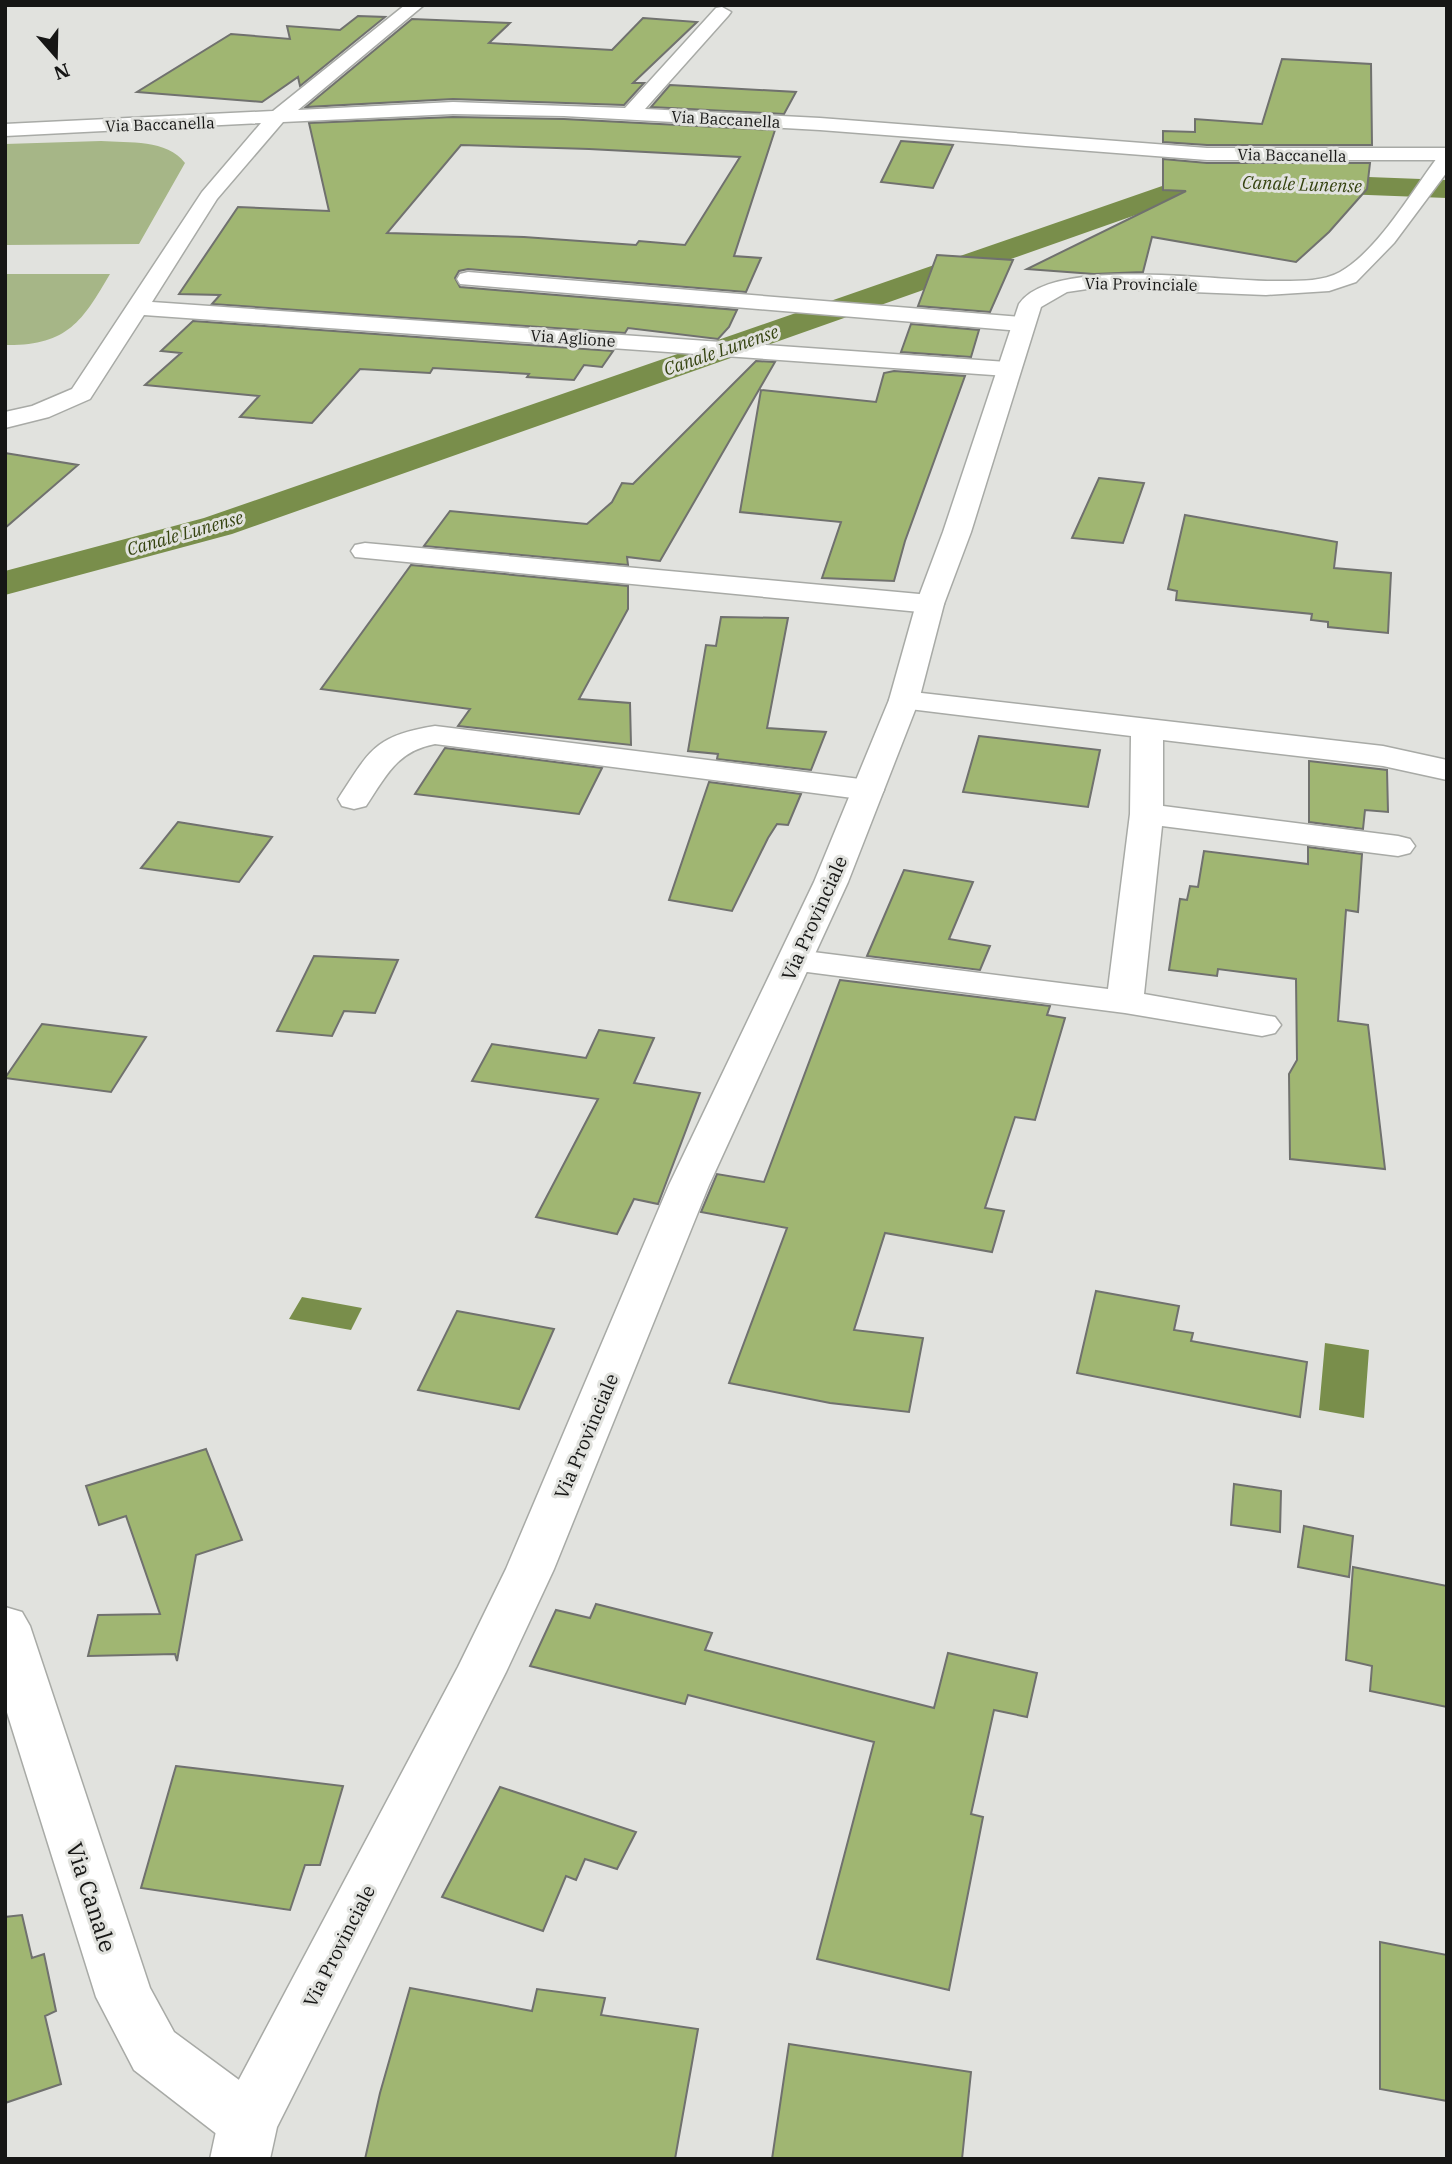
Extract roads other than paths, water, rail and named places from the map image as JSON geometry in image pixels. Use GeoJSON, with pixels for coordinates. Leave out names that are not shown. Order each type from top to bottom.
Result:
{"type":"FeatureCollection","features":[{"type":"Feature","properties":{"kind":"street"},"geometry":{"type":"LineString","coordinates":[[5,420],[40,412],[80,394],[139,308],[209,196],[275,119],[416,5]]}},
{"type":"Feature","properties":{"kind":"street"},"geometry":{"type":"LineString","coordinates":[[630,114],[722,12]]}},
{"type":"Feature","properties":{"kind":"street","name":"Via Baccanella"},"geometry":{"type":"LineString","coordinates":[[5,131],[453,108],[820,124],[1207,154],[1447,156]]}},
{"type":"Feature","properties":{"kind":"street","name":"Via Provinciale"},"geometry":{"type":"LineString","coordinates":[[244,2141],[481,1672],[530,1569],[689,1185],[796,961],[904,700],[930,604],[957,532],[1021,324],[1030,304],[1044,292],[1063,285],[1132,281],[1289,289],[1332,284],[1353,274],[1447,156]]}},
{"type":"Feature","properties":{"kind":"street"},"geometry":{"type":"LineString","coordinates":[[468,279],[1021,324]]}},
{"type":"Feature","properties":{"kind":"street","name":"Via Aglione"},"geometry":{"type":"LineString","coordinates":[[139,308],[1007,369]]}},
{"type":"Feature","properties":{"kind":"street"},"geometry":{"type":"LineString","coordinates":[[365,551],[930,604]]}},
{"type":"Feature","properties":{"kind":"street"},"geometry":{"type":"LineString","coordinates":[[904,700],[1383,756],[1447,770]]}},
{"type":"Feature","properties":{"kind":"street"},"geometry":{"type":"LineString","coordinates":[[1125,1002],[1147,814],[1147,727]]}},
{"type":"Feature","properties":{"kind":"street"},"geometry":{"type":"LineString","coordinates":[[354,799],[389,748],[405,739],[435,735],[868,790]]}},
{"type":"Feature","properties":{"kind":"street"},"geometry":{"type":"LineString","coordinates":[[1147,814],[1398,846]]}},
{"type":"Feature","properties":{"kind":"street"},"geometry":{"type":"LineString","coordinates":[[796,961],[1125,1002],[1262,1025]]}},
{"type":"Feature","properties":{"kind":"street","name":"Via Canale"},"geometry":{"type":"LineString","coordinates":[[5,1626],[124,1997],[154,2051],[244,2141]]}},
{"type":"Feature","properties":{"kind":"waterway","name":"Canale Lunense"},"geometry":{"type":"LineString","coordinates":[[5,583],[218,526],[1175,191],[1237,181],[1447,189]]}}]}
